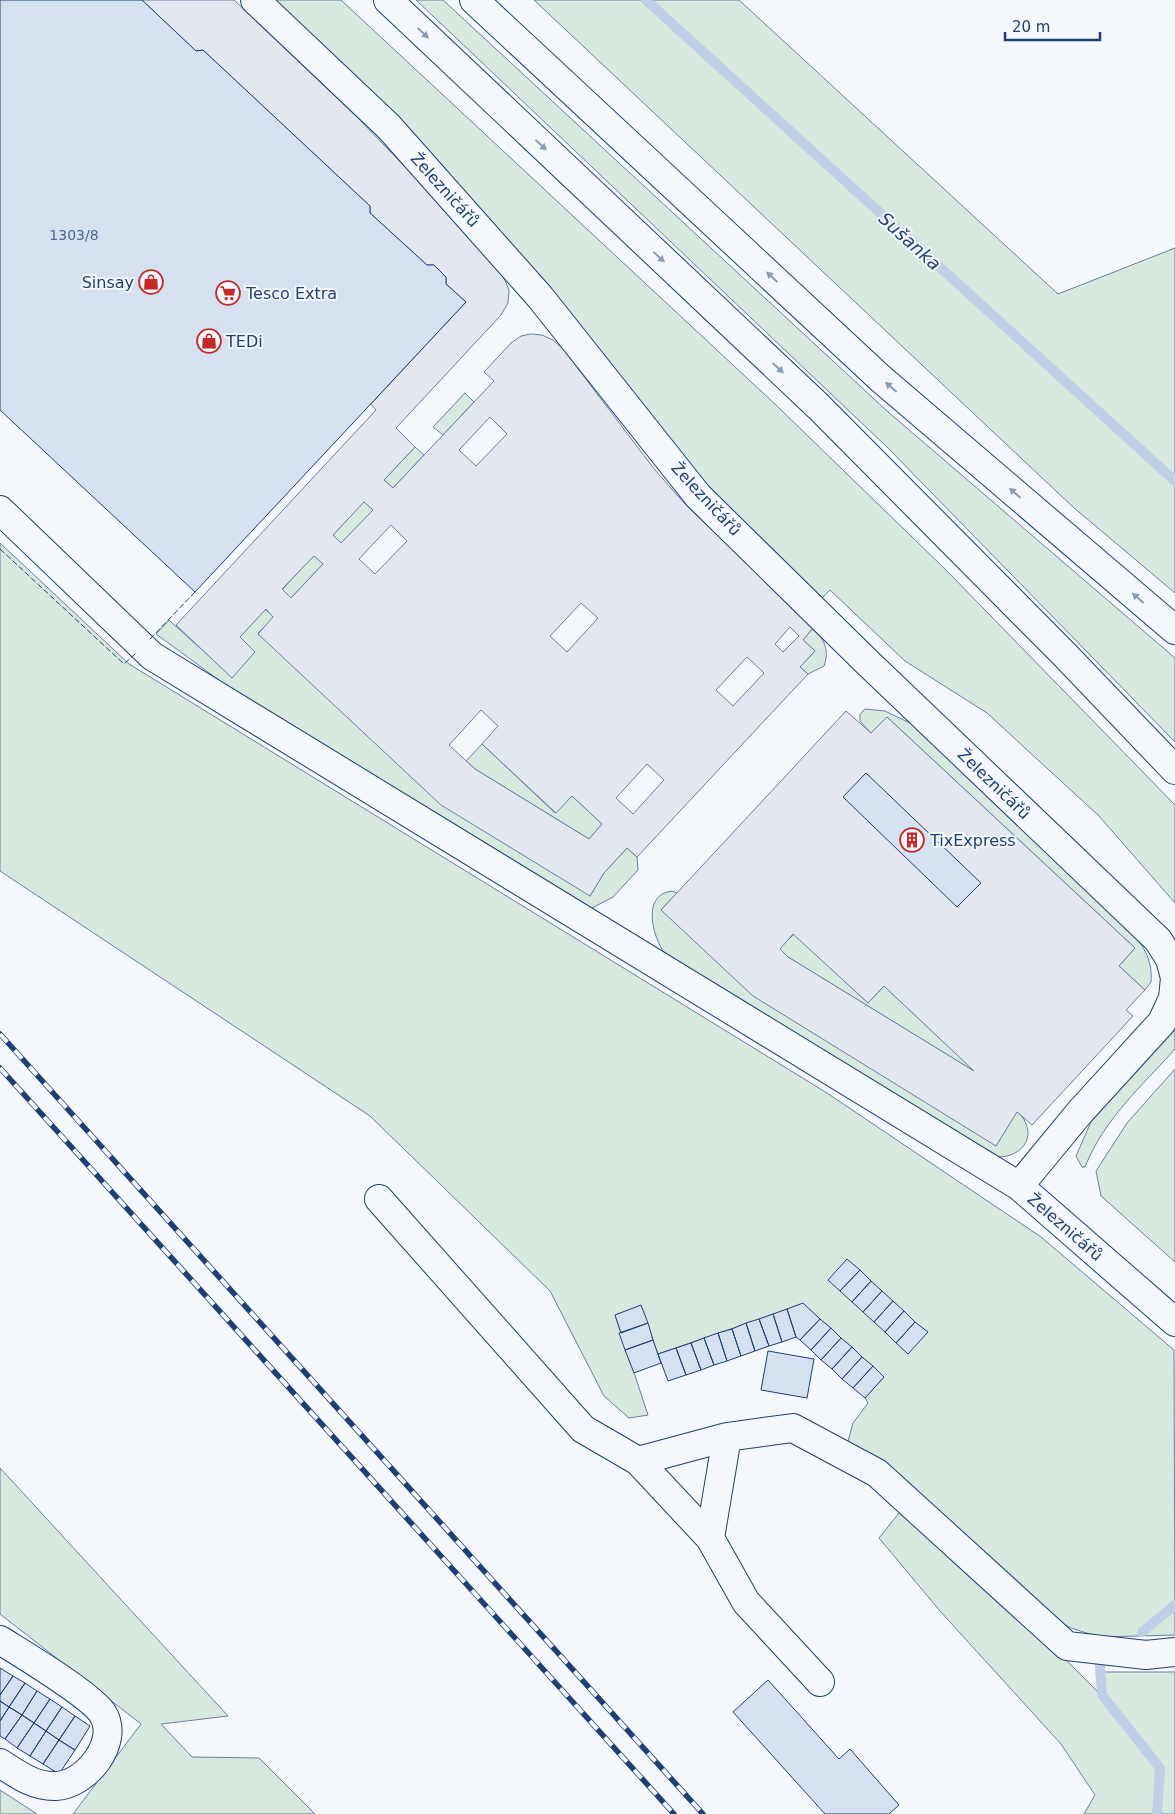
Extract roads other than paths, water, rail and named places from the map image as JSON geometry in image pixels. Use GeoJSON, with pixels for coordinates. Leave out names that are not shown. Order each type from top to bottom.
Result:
{"type":"FeatureCollection","features":[{"type":"Feature","properties":{"kind":"street","name":"Železničářů"},"geometry":{"type":"LineString","coordinates":[[255,0],[396,134],[540,297],[698,496],[867,662],[1158,940],[1170,958],[1175,978],[1173,998],[1162,1022],[1080,1112],[1019,1186],[1175,1322]]}},
{"type":"Feature","properties":{"kind":"street"},"geometry":{"type":"LineString","coordinates":[[388,0],[819,407],[1065,655],[1175,770]]}},
{"type":"Feature","properties":{"kind":"street"},"geometry":{"type":"LineString","coordinates":[[474,0],[880,378],[1175,630]]}},
{"type":"Feature","properties":{"kind":"street"},"geometry":{"type":"LineString","coordinates":[[0,510],[152,656],[1019,1186]]}},
{"type":"Feature","properties":{"kind":"street"},"geometry":{"type":"LineString","coordinates":[[379,1199],[583,1429],[638,1461],[710,1538],[746,1602],[820,1682]]}},
{"type":"Feature","properties":{"kind":"street"},"geometry":{"type":"LineString","coordinates":[[638,1461],[727,1438],[793,1428],[877,1473],[1067,1646],[1146,1655],[1175,1652]]}},
{"type":"Feature","properties":{"kind":"street"},"geometry":{"type":"LineString","coordinates":[[710,1538],[727,1438]]}},
{"type":"Feature","properties":{"kind":"street"},"geometry":{"type":"LineString","coordinates":[[0,1640],[97,1706],[108,1725],[107,1736],[101,1755],[84,1774],[67,1784],[56,1786],[34,1783],[0,1763]]}},
{"type":"Feature","properties":{"kind":"waterway","name":"Sušanka"},"geometry":{"type":"LineString","coordinates":[[646,0],[1175,481]]}},
{"type":"Feature","properties":{"kind":"waterway"},"geometry":{"type":"LineString","coordinates":[[1142,1632],[1175,1605]]}},
{"type":"Feature","properties":{"kind":"waterway"},"geometry":{"type":"LineString","coordinates":[[1100,1666],[1102,1695],[1160,1768],[1157,1814]]}},
{"type":"Feature","properties":{"kind":"railway"},"geometry":{"type":"LineString","coordinates":[[0,1034],[703,1814]]}},
{"type":"Feature","properties":{"kind":"railway"},"geometry":{"type":"LineString","coordinates":[[0,1068],[674,1814]]}},
{"type":"Feature","properties":{"kind":"place","name":"Sinsay"},"geometry":{"type":"Point","coordinates":[151,282]}},
{"type":"Feature","properties":{"kind":"place","name":"Tesco Extra"},"geometry":{"type":"Point","coordinates":[228,293]}},
{"type":"Feature","properties":{"kind":"place","name":"TEDi"},"geometry":{"type":"Point","coordinates":[209,341]}},
{"type":"Feature","properties":{"kind":"place","name":"TixExpress"},"geometry":{"type":"Point","coordinates":[912,840]}}]}
